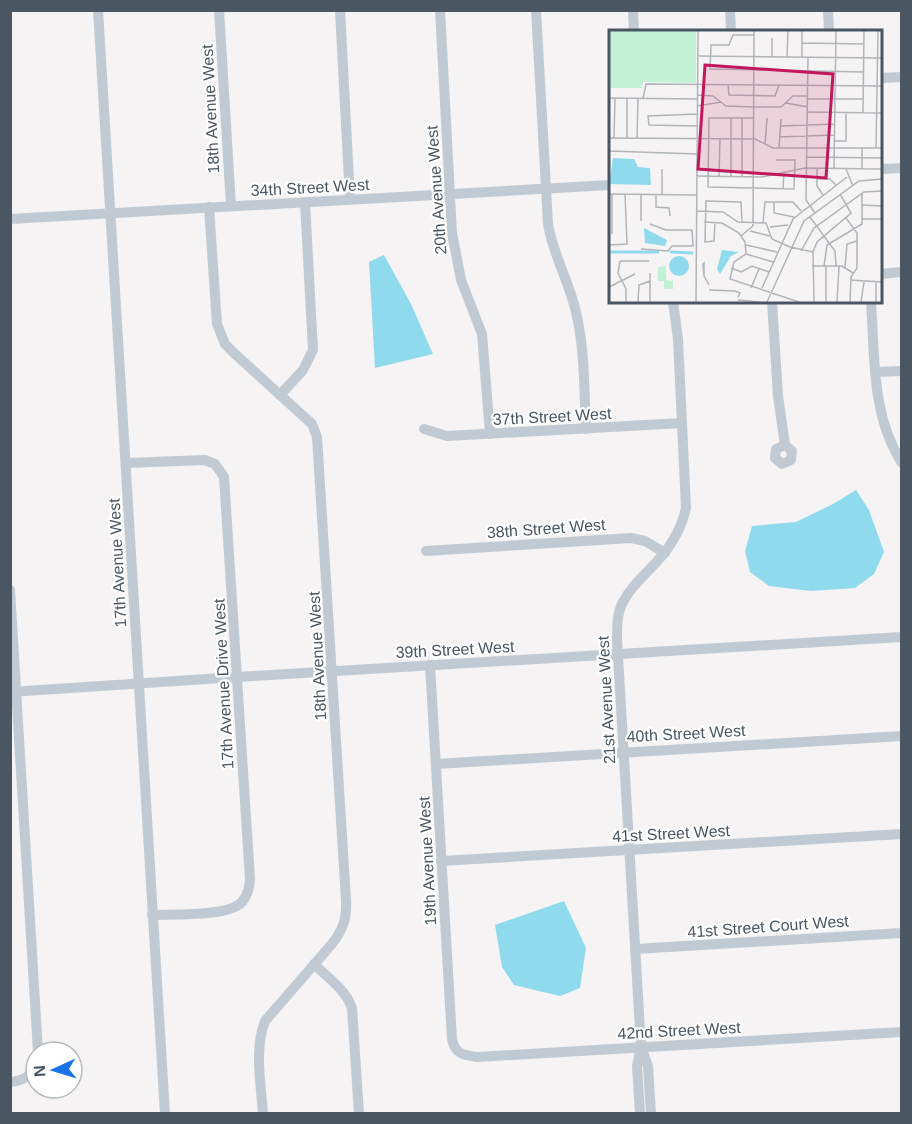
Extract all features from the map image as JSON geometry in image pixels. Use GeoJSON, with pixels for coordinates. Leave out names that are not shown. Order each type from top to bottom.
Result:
{"type":"FeatureCollection","features":[{"type":"Feature","properties":{"kind":"street","name":"17th Avenue West"},"geometry":{"type":"LineString","coordinates":[[98,10],[165,1113]]}},
{"type":"Feature","properties":{"kind":"street","name":"18th Avenue West"},"geometry":{"type":"LineString","coordinates":[[219,10],[231,206]]}},
{"type":"Feature","properties":{"kind":"street"},"geometry":{"type":"LineString","coordinates":[[340,10],[350,199]]}},
{"type":"Feature","properties":{"kind":"street","name":"20th Avenue West"},"geometry":{"type":"LineString","coordinates":[[440,10],[452,233],[457,266],[482,334],[489,434]]}},
{"type":"Feature","properties":{"kind":"street"},"geometry":{"type":"LineString","coordinates":[[536,10],[550,241],[568,286],[580,328],[586,429]]}},
{"type":"Feature","properties":{"kind":"street"},"geometry":{"type":"LineString","coordinates":[[633,10],[634,30]]}},
{"type":"Feature","properties":{"kind":"street"},"geometry":{"type":"LineString","coordinates":[[730,10],[731,30]]}},
{"type":"Feature","properties":{"kind":"street"},"geometry":{"type":"LineString","coordinates":[[828,10],[829,30]]}},
{"type":"Feature","properties":{"kind":"street"},"geometry":{"type":"LineString","coordinates":[[882,78],[902,76]]}},
{"type":"Feature","properties":{"kind":"street"},"geometry":{"type":"LineString","coordinates":[[882,169],[902,168]]}},
{"type":"Feature","properties":{"kind":"street","name":"34th Street West"},"geometry":{"type":"LineString","coordinates":[[10,219],[609,185]]}},
{"type":"Feature","properties":{"kind":"street"},"geometry":{"type":"LineString","coordinates":[[280,394],[303,370],[313,350],[305,202]]}},
{"type":"Feature","properties":{"kind":"street","name":"18th Avenue West"},"geometry":{"type":"LineString","coordinates":[[209,207],[215,310],[219,334],[235,354],[312,424],[317,437],[333,671],[347,914],[340,934],[272,1012],[261,1032],[263,1113]]}},
{"type":"Feature","properties":{"kind":"street"},"geometry":{"type":"LineString","coordinates":[[882,274],[902,272]]}},
{"type":"Feature","properties":{"kind":"street","name":"21st Avenue West"},"geometry":{"type":"LineString","coordinates":[[640,1113],[637,1066],[641,1047],[617,654],[618,621],[623,602],[631,589],[675,539],[683,522],[686,508],[678,339],[673,303]]}},
{"type":"Feature","properties":{"kind":"street"},"geometry":{"type":"LineString","coordinates":[[772,303],[778,396],[785,445]]}},
{"type":"Feature","properties":{"kind":"street"},"geometry":{"type":"LineString","coordinates":[[871,303],[875,372],[884,424],[902,463]]}},
{"type":"Feature","properties":{"kind":"street"},"geometry":{"type":"LineString","coordinates":[[875,372],[902,370]]}},
{"type":"Feature","properties":{"kind":"street","name":"37th Street West"},"geometry":{"type":"LineString","coordinates":[[424,429],[447,436],[682,423]]}},
{"type":"Feature","properties":{"kind":"street","name":"17th Avenue Drive West"},"geometry":{"type":"LineString","coordinates":[[126,463],[205,460],[215,464],[222,473],[226,489],[250,879],[248,893],[240,904],[232,909],[152,915]]}},
{"type":"Feature","properties":{"kind":"street","name":"38th Street West"},"geometry":{"type":"LineString","coordinates":[[426,551],[631,538],[645,541],[665,553]]}},
{"type":"Feature","properties":{"kind":"street"},"geometry":{"type":"LineString","coordinates":[[10,590],[14,692],[37,1040]]}},
{"type":"Feature","properties":{"kind":"street","name":"39th Street West"},"geometry":{"type":"LineString","coordinates":[[14,692],[902,637]]}},
{"type":"Feature","properties":{"kind":"street","name":"19th Avenue West"},"geometry":{"type":"LineString","coordinates":[[430,665],[452,1039],[459,1053]]}},
{"type":"Feature","properties":{"kind":"street","name":"40th Street West"},"geometry":{"type":"LineString","coordinates":[[436,764],[902,736]]}},
{"type":"Feature","properties":{"kind":"street","name":"41st Street West"},"geometry":{"type":"LineString","coordinates":[[441,861],[902,834]]}},
{"type":"Feature","properties":{"kind":"street","name":"41st Street Court West"},"geometry":{"type":"LineString","coordinates":[[636,949],[902,933]]}},
{"type":"Feature","properties":{"kind":"street"},"geometry":{"type":"LineString","coordinates":[[314,964],[342,991],[352,1008],[359,1113]]}},
{"type":"Feature","properties":{"kind":"street","name":"42nd Street West"},"geometry":{"type":"LineString","coordinates":[[459,1053],[477,1057],[902,1032]]}},
{"type":"Feature","properties":{"kind":"street","name":"21st Avenue West"},"geometry":{"type":"LineString","coordinates":[[641,1047],[648,1066],[651,1113]]}},
{"type":"Feature","properties":{"kind":"water"},"geometry":{"type":"Polygon","coordinates":[[[384,255],[411,304],[433,354],[375,368],[369,262],[384,255]]]}},
{"type":"Feature","properties":{"kind":"water"},"geometry":{"type":"Polygon","coordinates":[[[856,490],[869,510],[884,552],[874,574],[855,588],[811,591],[769,586],[750,572],[745,551],[752,526],[796,522],[856,490]]]}},
{"type":"Feature","properties":{"kind":"water"},"geometry":{"type":"Polygon","coordinates":[[[564,901],[586,948],[580,988],[560,996],[514,985],[502,967],[495,925],[564,901]]]}}]}
